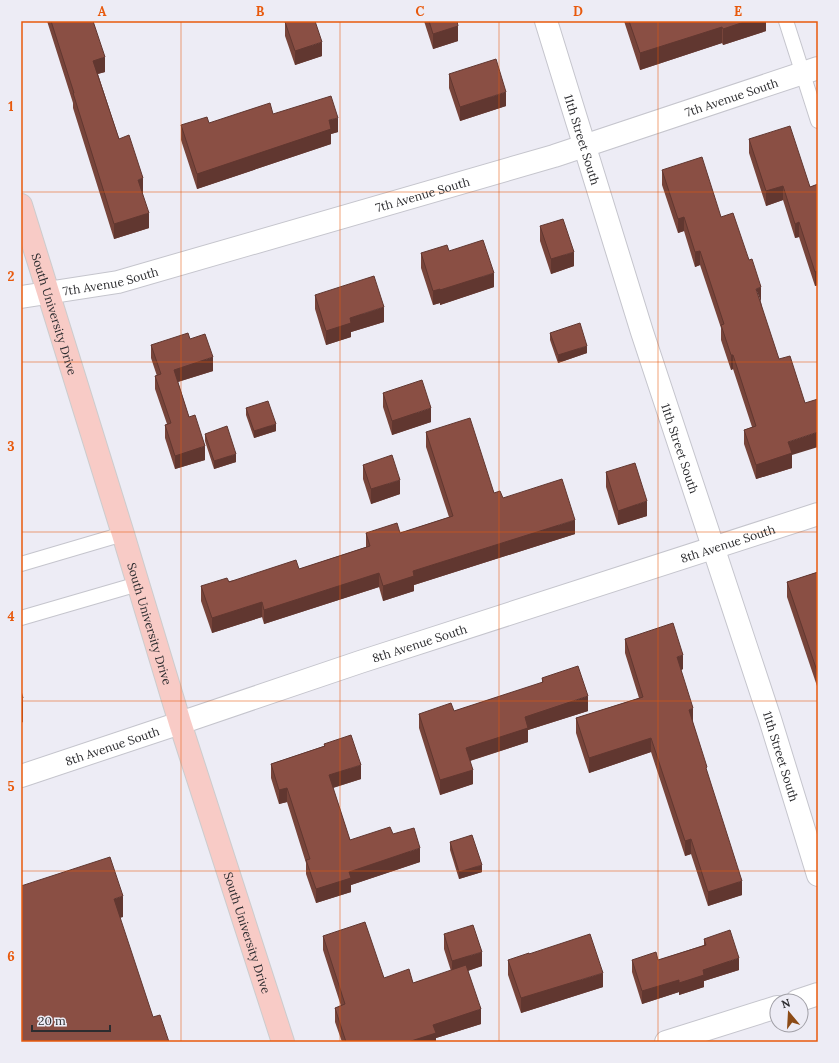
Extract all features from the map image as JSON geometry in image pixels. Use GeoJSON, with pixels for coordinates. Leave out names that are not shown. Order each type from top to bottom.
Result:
{"type":"FeatureCollection","features":[{"type":"Feature","properties":{"kind":"main road","name":"South University Drive"},"geometry":{"type":"LineString","coordinates":[[21,205],[180,724],[283,1042]]}},
{"type":"Feature","properties":{"kind":"street","name":"11th Street South"},"geometry":{"type":"LineString","coordinates":[[546,21],[642,332],[770,719],[818,875]]}},
{"type":"Feature","properties":{"kind":"street","name":"7th Avenue South"},"geometry":{"type":"LineString","coordinates":[[21,296],[118,282],[554,156],[810,71]]}},
{"type":"Feature","properties":{"kind":"street","name":"8th Avenue South"},"geometry":{"type":"LineString","coordinates":[[21,776],[180,724],[360,662],[818,514]]}},
{"type":"Feature","properties":{"kind":"street"},"geometry":{"type":"LineString","coordinates":[[666,1042],[769,1010]]}},
{"type":"Feature","properties":{"kind":"lane"},"geometry":{"type":"LineString","coordinates":[[786,21],[810,71],[818,121]]}},
{"type":"Feature","properties":{"kind":"lane"},"geometry":{"type":"LineString","coordinates":[[21,564],[123,534]]}},
{"type":"Feature","properties":{"kind":"lane"},"geometry":{"type":"LineString","coordinates":[[21,618],[138,584]]}},
{"type":"Feature","properties":{"kind":"building"},"geometry":{"type":"Polygon","coordinates":[[[51,21],[93,21],[105,57],[93,61],[119,139],[129,135],[143,178],[138,180],[149,213],[114,224],[51,21]]]}},
{"type":"Feature","properties":{"kind":"building"},"geometry":{"type":"Polygon","coordinates":[[[315,21],[322,42],[295,51],[285,22],[315,21]]]}},
{"type":"Feature","properties":{"kind":"building"},"geometry":{"type":"Polygon","coordinates":[[[429,21],[457,21],[458,26],[433,34],[429,21]]]}},
{"type":"Feature","properties":{"kind":"building"},"geometry":{"type":"Polygon","coordinates":[[[629,21],[747,21],[723,29],[722,27],[640,53],[629,21]]]}},
{"type":"Feature","properties":{"kind":"building"},"geometry":{"type":"Polygon","coordinates":[[[496,59],[506,92],[460,107],[449,74],[496,59]]]}},
{"type":"Feature","properties":{"kind":"building"},"geometry":{"type":"Polygon","coordinates":[[[331,96],[338,118],[329,120],[331,129],[197,174],[181,125],[207,117],[209,123],[270,103],[273,114],[331,96]]]}},
{"type":"Feature","properties":{"kind":"building"},"geometry":{"type":"Polygon","coordinates":[[[790,126],[810,187],[818,184],[818,271],[815,272],[799,222],[795,224],[783,186],[766,191],[749,139],[790,126]]]}},
{"type":"Feature","properties":{"kind":"building"},"geometry":{"type":"Polygon","coordinates":[[[702,157],[721,217],[733,213],[749,260],[752,259],[761,287],[756,289],[779,359],[790,356],[805,403],[818,399],[818,432],[788,442],[792,453],[756,465],[744,430],[756,426],[733,355],[731,355],[721,325],[724,324],[700,251],[695,252],[684,217],[678,219],[662,170],[702,157]]]}},
{"type":"Feature","properties":{"kind":"building"},"geometry":{"type":"Polygon","coordinates":[[[563,219],[574,252],[551,259],[540,226],[563,219]]]}},
{"type":"Feature","properties":{"kind":"building"},"geometry":{"type":"Polygon","coordinates":[[[483,240],[494,273],[433,291],[421,253],[447,245],[449,251],[483,240]]]}},
{"type":"Feature","properties":{"kind":"building"},"geometry":{"type":"Polygon","coordinates":[[[374,276],[384,307],[350,318],[351,323],[326,331],[315,295],[374,276]]]}},
{"type":"Feature","properties":{"kind":"building"},"geometry":{"type":"Polygon","coordinates":[[[580,323],[587,346],[558,355],[550,333],[580,323]]]}},
{"type":"Feature","properties":{"kind":"building"},"geometry":{"type":"Polygon","coordinates":[[[188,333],[190,339],[205,334],[213,357],[174,370],[189,417],[195,415],[205,446],[175,456],[165,425],[171,423],[155,376],[161,374],[151,345],[188,333]]]}},
{"type":"Feature","properties":{"kind":"building"},"geometry":{"type":"Polygon","coordinates":[[[422,380],[431,408],[392,421],[383,393],[422,380]]]}},
{"type":"Feature","properties":{"kind":"building"},"geometry":{"type":"Polygon","coordinates":[[[268,401],[276,424],[254,431],[246,408],[268,401]]]}},
{"type":"Feature","properties":{"kind":"building"},"geometry":{"type":"Polygon","coordinates":[[[470,418],[494,493],[500,491],[503,498],[562,479],[575,520],[413,571],[414,576],[383,586],[379,573],[264,610],[262,602],[212,618],[201,586],[227,578],[229,582],[296,560],[299,569],[370,546],[366,533],[397,523],[400,533],[453,516],[426,432],[470,418]]]}},
{"type":"Feature","properties":{"kind":"building"},"geometry":{"type":"Polygon","coordinates":[[[227,426],[236,454],[214,461],[205,434],[227,426]]]}},
{"type":"Feature","properties":{"kind":"building"},"geometry":{"type":"Polygon","coordinates":[[[392,455],[400,480],[371,489],[363,465],[392,455]]]}},
{"type":"Feature","properties":{"kind":"building"},"geometry":{"type":"Polygon","coordinates":[[[635,463],[647,501],[618,511],[606,472],[635,463]]]}},
{"type":"Feature","properties":{"kind":"building"},"geometry":{"type":"Polygon","coordinates":[[[818,572],[818,674],[787,582],[818,572]]]}},
{"type":"Feature","properties":{"kind":"building"},"geometry":{"type":"Polygon","coordinates":[[[673,623],[683,655],[677,657],[693,708],[689,710],[742,881],[708,892],[691,839],[685,841],[651,738],[589,758],[576,718],[643,697],[625,639],[673,623]]]}},
{"type":"Feature","properties":{"kind":"building"},"geometry":{"type":"Polygon","coordinates":[[[578,666],[588,696],[525,717],[528,728],[466,748],[473,770],[440,780],[419,714],[451,703],[454,711],[543,682],[542,678],[578,666]]]}},
{"type":"Feature","properties":{"kind":"building"},"geometry":{"type":"Polygon","coordinates":[[[351,735],[361,765],[329,775],[350,840],[390,827],[393,834],[414,828],[420,848],[349,872],[351,878],[316,889],[306,860],[310,859],[287,788],[279,790],[271,764],[325,746],[324,744],[351,735]]]}},
{"type":"Feature","properties":{"kind":"building"},"geometry":{"type":"Polygon","coordinates":[[[472,835],[482,865],[459,872],[450,842],[472,835]]]}},
{"type":"Feature","properties":{"kind":"building"},"geometry":{"type":"Polygon","coordinates":[[[110,857],[123,896],[114,899],[153,1017],[160,1015],[169,1042],[21,1042],[21,886],[110,857]]]}},
{"type":"Feature","properties":{"kind":"building"},"geometry":{"type":"Polygon","coordinates":[[[365,922],[384,978],[409,969],[413,983],[466,965],[481,1009],[433,1025],[436,1033],[408,1042],[346,1042],[335,1008],[345,1004],[323,936],[365,922]]]}},
{"type":"Feature","properties":{"kind":"building"},"geometry":{"type":"Polygon","coordinates":[[[473,925],[482,952],[452,961],[444,934],[473,925]]]}},
{"type":"Feature","properties":{"kind":"building"},"geometry":{"type":"Polygon","coordinates":[[[730,930],[739,958],[703,970],[704,975],[679,983],[679,980],[642,991],[632,960],[656,952],[658,960],[706,945],[704,939],[730,930]]]}},
{"type":"Feature","properties":{"kind":"building"},"geometry":{"type":"Polygon","coordinates":[[[590,934],[603,973],[521,998],[508,960],[590,934]]]}}]}
